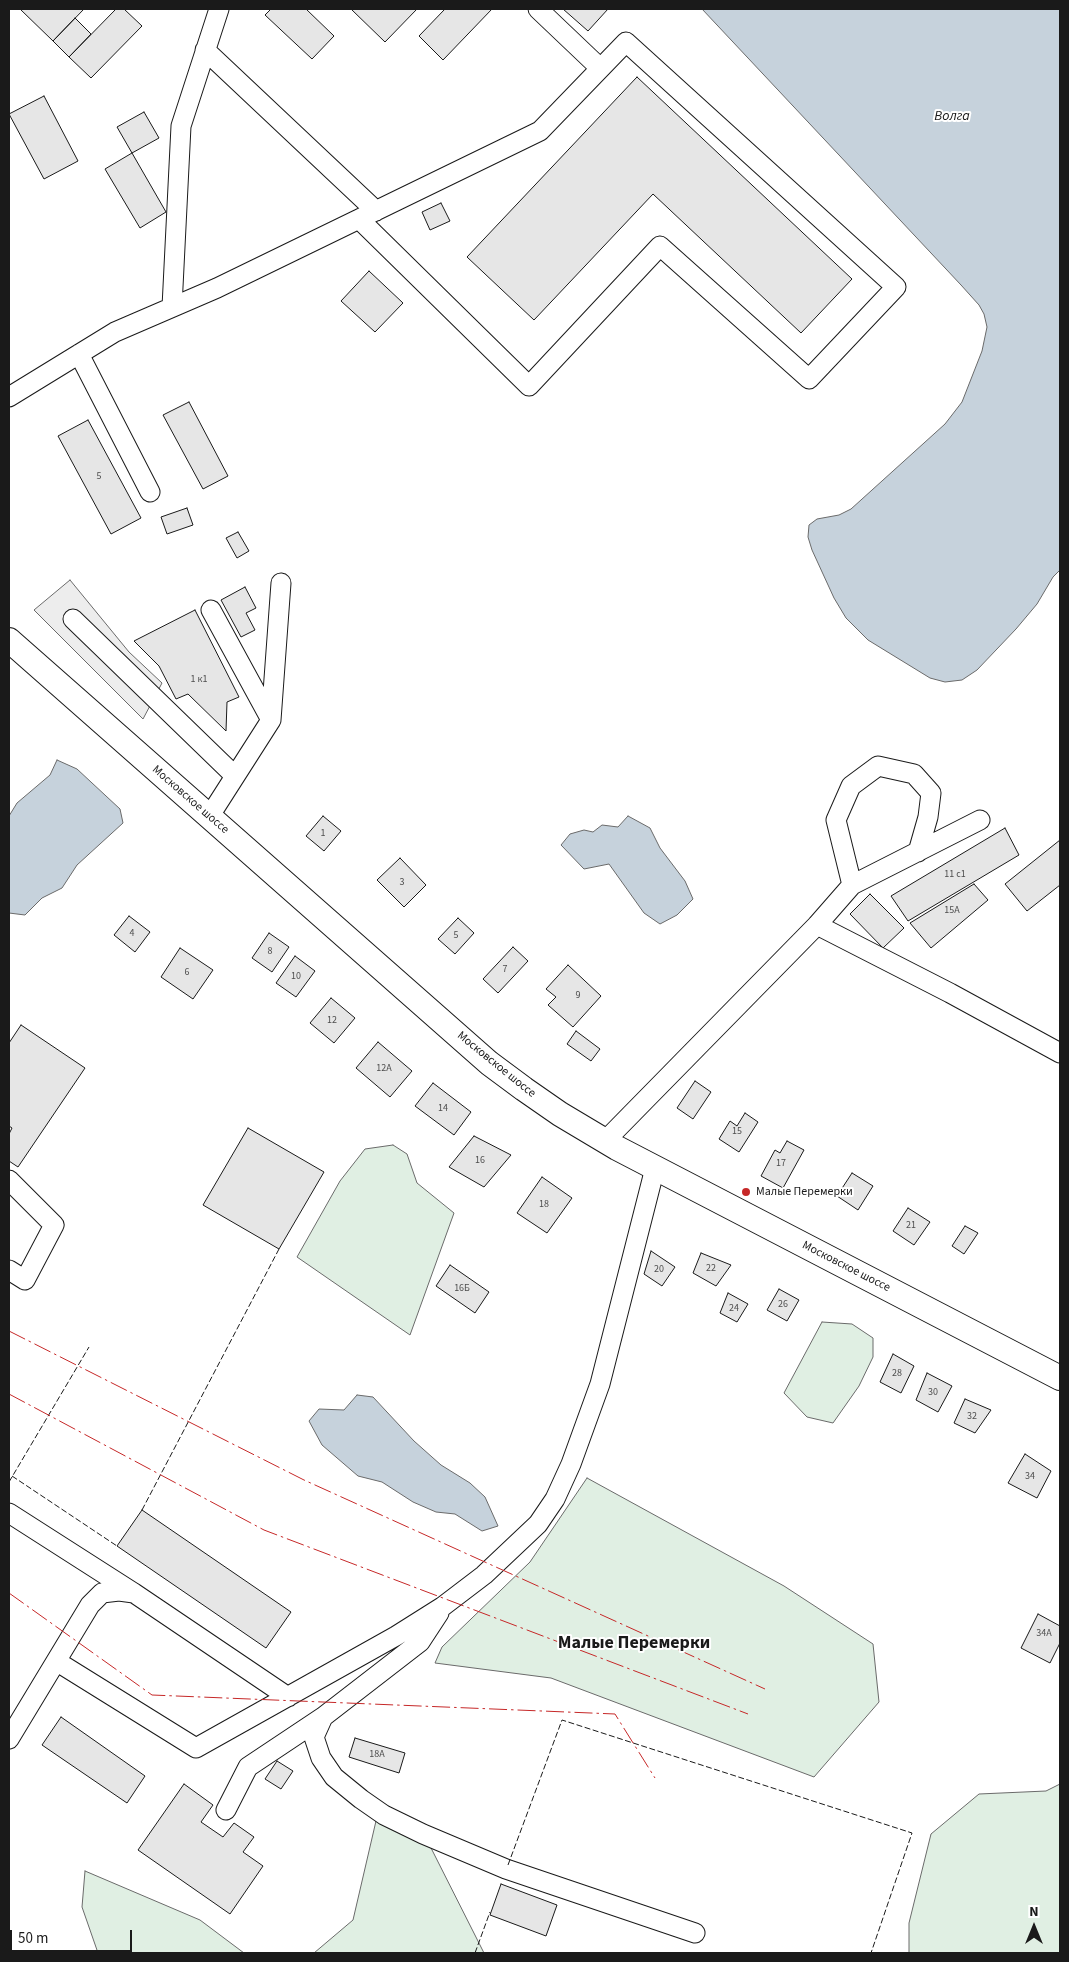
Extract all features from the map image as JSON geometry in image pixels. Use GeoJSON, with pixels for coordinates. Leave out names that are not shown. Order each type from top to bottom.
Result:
{"type":"FeatureCollection","features":[{"type":"Feature","properties":{"kind":"main road","name":"Московское шоссе"},"geometry":{"type":"LineString","coordinates":[[9,640],[489,1063],[542,1102],[605,1141],[655,1168],[1060,1378]]}},
{"type":"Feature","properties":{"kind":"lane"},"geometry":{"type":"LineString","coordinates":[[172,307],[181,126],[219,9]]}},
{"type":"Feature","properties":{"kind":"lane"},"geometry":{"type":"LineString","coordinates":[[538,9],[600,68]]}},
{"type":"Feature","properties":{"kind":"lane"},"geometry":{"type":"LineString","coordinates":[[9,397],[115,332],[217,288],[359,219],[540,132],[626,42],[896,287],[809,378],[660,246],[529,386],[359,219]]}},
{"type":"Feature","properties":{"kind":"lane"},"geometry":{"type":"LineString","coordinates":[[205,50],[376,211]]}},
{"type":"Feature","properties":{"kind":"lane"},"geometry":{"type":"LineString","coordinates":[[78,354],[150,492]]}},
{"type":"Feature","properties":{"kind":"lane"},"geometry":{"type":"LineString","coordinates":[[209,817],[271,720],[281,583]]}},
{"type":"Feature","properties":{"kind":"lane"},"geometry":{"type":"LineString","coordinates":[[211,610],[271,720]]}},
{"type":"Feature","properties":{"kind":"lane"},"geometry":{"type":"LineString","coordinates":[[73,619],[235,776]]}},
{"type":"Feature","properties":{"kind":"lane"},"geometry":{"type":"LineString","coordinates":[[852,885],[836,820],[851,786],[878,766],[914,774],[930,793],[928,817],[918,852]]}},
{"type":"Feature","properties":{"kind":"lane"},"geometry":{"type":"LineString","coordinates":[[605,1141],[817,925],[852,885],[980,820]]}},
{"type":"Feature","properties":{"kind":"lane"},"geometry":{"type":"LineString","coordinates":[[817,925],[950,993],[1060,1053]]}},
{"type":"Feature","properties":{"kind":"lane"},"geometry":{"type":"LineString","coordinates":[[56,1661],[196,1748],[396,1636],[442,1607],[484,1576],[538,1524],[555,1500],[571,1464],[600,1384],[655,1168]]}},
{"type":"Feature","properties":{"kind":"lane"},"geometry":{"type":"LineString","coordinates":[[9,1180],[54,1225],[25,1280],[9,1270]]}},
{"type":"Feature","properties":{"kind":"lane"},"geometry":{"type":"LineString","coordinates":[[9,1513],[134,1593],[288,1697]]}},
{"type":"Feature","properties":{"kind":"lane"},"geometry":{"type":"LineString","coordinates":[[9,1739],[90,1604],[102,1593],[120,1591],[134,1593]]}},
{"type":"Feature","properties":{"kind":"lane"},"geometry":{"type":"LineString","coordinates":[[226,1810],[248,1767],[323,1717],[420,1642],[442,1607]]}},
{"type":"Feature","properties":{"kind":"lane"},"geometry":{"type":"LineString","coordinates":[[323,1717],[314,1737],[321,1758],[334,1777],[384,1815],[506,1870],[694,1933]]}},
{"type":"Feature","properties":{"kind":"green space"},"geometry":{"type":"Polygon","coordinates":[[[393,1145],[407,1154],[417,1183],[454,1213],[410,1335],[297,1257],[340,1181],[365,1149],[393,1145]]]}},
{"type":"Feature","properties":{"kind":"green space"},"geometry":{"type":"Polygon","coordinates":[[[822,1322],[852,1324],[873,1338],[873,1357],[859,1386],[833,1423],[807,1417],[784,1393],[822,1322]]]}},
{"type":"Feature","properties":{"kind":"green space"},"geometry":{"type":"Polygon","coordinates":[[[587,1478],[784,1586],[873,1644],[879,1702],[814,1777],[551,1678],[435,1663],[442,1647],[530,1562],[587,1478]]]}},
{"type":"Feature","properties":{"kind":"green space"},"geometry":{"type":"Polygon","coordinates":[[[1060,1784],[1060,1953],[909,1953],[909,1923],[931,1834],[979,1794],[1046,1791],[1060,1784]]]}},
{"type":"Feature","properties":{"kind":"green space"},"geometry":{"type":"Polygon","coordinates":[[[376,1821],[428,1842],[484,1953],[314,1953],[353,1920],[376,1821]]]}},
{"type":"Feature","properties":{"kind":"green space"},"geometry":{"type":"Polygon","coordinates":[[[85,1871],[200,1920],[244,1953],[98,1953],[82,1907],[85,1871]]]}},
{"type":"Feature","properties":{"kind":"shaded area"},"geometry":{"type":"Polygon","coordinates":[[[70,580],[129,652],[162,683],[143,719],[34,610],[70,580]]]}},
{"type":"Feature","properties":{"kind":"water","name":"Волга"},"geometry":{"type":"Polygon","coordinates":[[[702,9],[1060,9],[1060,570],[1053,577],[1037,604],[1016,629],[977,670],[962,680],[945,682],[930,678],[868,640],[846,618],[834,598],[808,537],[809,525],[817,519],[839,515],[851,509],[945,424],[962,402],[982,351],[987,327],[984,314],[979,305],[961,285],[702,9]]]}},
{"type":"Feature","properties":{"kind":"water"},"geometry":{"type":"Polygon","coordinates":[[[57,760],[77,769],[120,809],[123,823],[77,865],[62,888],[42,898],[25,915],[9,913],[9,816],[17,803],[50,775],[57,760]]]}},
{"type":"Feature","properties":{"kind":"water"},"geometry":{"type":"Polygon","coordinates":[[[628,816],[650,828],[660,848],[685,881],[693,899],[677,915],[660,924],[644,913],[609,864],[584,869],[561,845],[570,834],[584,830],[593,832],[602,825],[618,827],[628,816]]]}},
{"type":"Feature","properties":{"kind":"water"},"geometry":{"type":"Polygon","coordinates":[[[357,1395],[373,1397],[414,1441],[441,1465],[470,1483],[485,1497],[498,1526],[482,1531],[455,1514],[436,1512],[413,1502],[382,1482],[358,1476],[322,1445],[309,1421],[319,1409],[344,1410],[357,1395]]]}},
{"type":"Feature","properties":{"kind":"building"},"geometry":{"type":"Polygon","coordinates":[[[20,9],[84,9],[53,41],[20,9]]]}},
{"type":"Feature","properties":{"kind":"building"},"geometry":{"type":"Polygon","coordinates":[[[116,9],[124,9],[142,26],[91,78],[69,57],[116,9]]]}},
{"type":"Feature","properties":{"kind":"building"},"geometry":{"type":"Polygon","coordinates":[[[271,9],[306,9],[334,36],[312,59],[265,15],[271,9]]]}},
{"type":"Feature","properties":{"kind":"building"},"geometry":{"type":"Polygon","coordinates":[[[351,9],[417,9],[385,42],[351,9]]]}},
{"type":"Feature","properties":{"kind":"building"},"geometry":{"type":"Polygon","coordinates":[[[445,9],[492,9],[443,60],[419,36],[445,9]]]}},
{"type":"Feature","properties":{"kind":"building"},"geometry":{"type":"Polygon","coordinates":[[[563,9],[608,9],[588,31],[563,9]]]}},
{"type":"Feature","properties":{"kind":"building"},"geometry":{"type":"Polygon","coordinates":[[[75,18],[91,34],[69,57],[53,41],[75,18]]]}},
{"type":"Feature","properties":{"kind":"building"},"geometry":{"type":"Polygon","coordinates":[[[637,77],[852,279],[801,333],[653,194],[534,320],[467,257],[637,77]]]}},
{"type":"Feature","properties":{"kind":"building"},"geometry":{"type":"Polygon","coordinates":[[[44,96],[78,161],[44,179],[9,114],[44,96]]]}},
{"type":"Feature","properties":{"kind":"building"},"geometry":{"type":"Polygon","coordinates":[[[144,112],[159,138],[132,153],[117,127],[144,112]]]}},
{"type":"Feature","properties":{"kind":"building"},"geometry":{"type":"Polygon","coordinates":[[[132,153],[166,212],[140,228],[105,169],[132,153]]]}},
{"type":"Feature","properties":{"kind":"building"},"geometry":{"type":"Polygon","coordinates":[[[441,203],[450,221],[430,230],[422,212],[441,203]]]}},
{"type":"Feature","properties":{"kind":"building"},"geometry":{"type":"Polygon","coordinates":[[[369,271],[403,303],[375,332],[341,301],[369,271]]]}},
{"type":"Feature","properties":{"kind":"building"},"geometry":{"type":"Polygon","coordinates":[[[189,402],[228,476],[203,489],[163,415],[189,402]]]}},
{"type":"Feature","properties":{"kind":"building"},"geometry":{"type":"Polygon","coordinates":[[[88,420],[141,518],[111,534],[58,436],[88,420]]]}},
{"type":"Feature","properties":{"kind":"building"},"geometry":{"type":"Polygon","coordinates":[[[187,508],[193,525],[167,534],[161,517],[187,508]]]}},
{"type":"Feature","properties":{"kind":"building"},"geometry":{"type":"Polygon","coordinates":[[[238,532],[249,551],[237,558],[226,538],[238,532]]]}},
{"type":"Feature","properties":{"kind":"building"},"geometry":{"type":"Polygon","coordinates":[[[245,587],[256,608],[246,613],[255,630],[241,637],[221,600],[245,587]]]}},
{"type":"Feature","properties":{"kind":"building"},"geometry":{"type":"Polygon","coordinates":[[[195,610],[239,697],[227,702],[226,731],[188,694],[176,699],[159,666],[134,641],[195,610]]]}},
{"type":"Feature","properties":{"kind":"building"},"geometry":{"type":"Polygon","coordinates":[[[323,816],[341,831],[324,851],[306,836],[323,816]]]}},
{"type":"Feature","properties":{"kind":"building"},"geometry":{"type":"Polygon","coordinates":[[[1005,828],[1019,855],[908,921],[891,896],[1005,828]]]}},
{"type":"Feature","properties":{"kind":"building"},"geometry":{"type":"Polygon","coordinates":[[[1060,840],[1060,885],[1027,911],[1005,884],[1060,840]]]}},
{"type":"Feature","properties":{"kind":"building"},"geometry":{"type":"Polygon","coordinates":[[[400,858],[426,885],[404,907],[377,880],[400,858]]]}},
{"type":"Feature","properties":{"kind":"building"},"geometry":{"type":"Polygon","coordinates":[[[974,884],[988,900],[931,948],[910,923],[974,884]]]}},
{"type":"Feature","properties":{"kind":"building"},"geometry":{"type":"Polygon","coordinates":[[[870,894],[904,928],[883,948],[850,914],[870,894]]]}},
{"type":"Feature","properties":{"kind":"building"},"geometry":{"type":"Polygon","coordinates":[[[129,916],[150,932],[135,952],[114,935],[129,916]]]}},
{"type":"Feature","properties":{"kind":"building"},"geometry":{"type":"Polygon","coordinates":[[[458,918],[474,933],[455,954],[438,939],[458,918]]]}},
{"type":"Feature","properties":{"kind":"building"},"geometry":{"type":"Polygon","coordinates":[[[269,933],[289,947],[272,972],[252,958],[269,933]]]}},
{"type":"Feature","properties":{"kind":"building"},"geometry":{"type":"Polygon","coordinates":[[[513,947],[528,961],[498,993],[483,979],[513,947]]]}},
{"type":"Feature","properties":{"kind":"building"},"geometry":{"type":"Polygon","coordinates":[[[180,948],[213,970],[193,999],[161,977],[180,948]]]}},
{"type":"Feature","properties":{"kind":"building"},"geometry":{"type":"Polygon","coordinates":[[[295,956],[315,971],[296,997],[276,983],[295,956]]]}},
{"type":"Feature","properties":{"kind":"building"},"geometry":{"type":"Polygon","coordinates":[[[568,965],[601,996],[573,1027],[548,1005],[556,997],[546,989],[568,965]]]}},
{"type":"Feature","properties":{"kind":"building"},"geometry":{"type":"Polygon","coordinates":[[[331,998],[355,1018],[334,1043],[310,1023],[331,998]]]}},
{"type":"Feature","properties":{"kind":"building"},"geometry":{"type":"Polygon","coordinates":[[[21,1025],[85,1068],[18,1167],[9,1161],[9,1134],[12,1128],[9,1126],[9,1043],[21,1025]]]}},
{"type":"Feature","properties":{"kind":"building"},"geometry":{"type":"Polygon","coordinates":[[[576,1031],[600,1049],[591,1061],[567,1044],[576,1031]]]}},
{"type":"Feature","properties":{"kind":"building"},"geometry":{"type":"Polygon","coordinates":[[[378,1042],[412,1071],[390,1097],[356,1068],[378,1042]]]}},
{"type":"Feature","properties":{"kind":"building"},"geometry":{"type":"Polygon","coordinates":[[[695,1081],[711,1092],[693,1119],[677,1108],[695,1081]]]}},
{"type":"Feature","properties":{"kind":"building"},"geometry":{"type":"Polygon","coordinates":[[[433,1083],[471,1112],[454,1135],[415,1106],[433,1083]]]}},
{"type":"Feature","properties":{"kind":"building"},"geometry":{"type":"Polygon","coordinates":[[[745,1113],[758,1122],[739,1152],[719,1139],[730,1121],[737,1126],[745,1113]]]}},
{"type":"Feature","properties":{"kind":"building"},"geometry":{"type":"Polygon","coordinates":[[[248,1128],[324,1172],[279,1249],[203,1205],[248,1128]]]}},
{"type":"Feature","properties":{"kind":"building"},"geometry":{"type":"Polygon","coordinates":[[[474,1136],[511,1155],[484,1187],[449,1167],[474,1136]]]}},
{"type":"Feature","properties":{"kind":"building"},"geometry":{"type":"Polygon","coordinates":[[[787,1141],[804,1150],[783,1188],[761,1176],[775,1150],[780,1153],[787,1141]]]}},
{"type":"Feature","properties":{"kind":"building"},"geometry":{"type":"Polygon","coordinates":[[[852,1173],[873,1186],[858,1210],[837,1196],[852,1173]]]}},
{"type":"Feature","properties":{"kind":"building"},"geometry":{"type":"Polygon","coordinates":[[[542,1177],[572,1198],[547,1233],[517,1213],[542,1177]]]}},
{"type":"Feature","properties":{"kind":"building"},"geometry":{"type":"Polygon","coordinates":[[[908,1208],[930,1222],[914,1245],[893,1231],[908,1208]]]}},
{"type":"Feature","properties":{"kind":"building"},"geometry":{"type":"Polygon","coordinates":[[[965,1226],[978,1233],[964,1254],[952,1246],[965,1226]]]}},
{"type":"Feature","properties":{"kind":"building"},"geometry":{"type":"Polygon","coordinates":[[[651,1251],[675,1267],[662,1286],[644,1274],[651,1251]]]}},
{"type":"Feature","properties":{"kind":"building"},"geometry":{"type":"Polygon","coordinates":[[[701,1253],[731,1265],[716,1286],[693,1273],[701,1253]]]}},
{"type":"Feature","properties":{"kind":"building"},"geometry":{"type":"Polygon","coordinates":[[[450,1265],[489,1292],[475,1313],[436,1286],[450,1265]]]}},
{"type":"Feature","properties":{"kind":"building"},"geometry":{"type":"Polygon","coordinates":[[[779,1289],[799,1300],[787,1321],[767,1310],[779,1289]]]}},
{"type":"Feature","properties":{"kind":"building"},"geometry":{"type":"Polygon","coordinates":[[[728,1293],[748,1304],[737,1322],[720,1313],[728,1293]]]}},
{"type":"Feature","properties":{"kind":"building"},"geometry":{"type":"Polygon","coordinates":[[[893,1354],[914,1366],[901,1393],[880,1382],[893,1354]]]}},
{"type":"Feature","properties":{"kind":"building"},"geometry":{"type":"Polygon","coordinates":[[[927,1373],[952,1386],[938,1412],[916,1400],[927,1373]]]}},
{"type":"Feature","properties":{"kind":"building"},"geometry":{"type":"Polygon","coordinates":[[[965,1399],[991,1410],[975,1433],[954,1423],[965,1399]]]}},
{"type":"Feature","properties":{"kind":"building"},"geometry":{"type":"Polygon","coordinates":[[[1025,1454],[1051,1471],[1037,1498],[1008,1483],[1025,1454]]]}},
{"type":"Feature","properties":{"kind":"building"},"geometry":{"type":"Polygon","coordinates":[[[142,1510],[291,1612],[266,1648],[117,1546],[142,1510]]]}},
{"type":"Feature","properties":{"kind":"building"},"geometry":{"type":"Polygon","coordinates":[[[1038,1614],[1060,1626],[1060,1643],[1050,1663],[1021,1648],[1038,1614]]]}},
{"type":"Feature","properties":{"kind":"building"},"geometry":{"type":"Polygon","coordinates":[[[61,1717],[145,1776],[127,1803],[42,1745],[61,1717]]]}},
{"type":"Feature","properties":{"kind":"building"},"geometry":{"type":"Polygon","coordinates":[[[355,1738],[405,1753],[399,1773],[349,1757],[355,1738]]]}},
{"type":"Feature","properties":{"kind":"building"},"geometry":{"type":"Polygon","coordinates":[[[277,1761],[293,1771],[281,1789],[265,1779],[277,1761]]]}},
{"type":"Feature","properties":{"kind":"building"},"geometry":{"type":"Polygon","coordinates":[[[184,1784],[213,1805],[201,1822],[223,1837],[234,1823],[254,1837],[243,1852],[263,1866],[230,1914],[138,1850],[184,1784]]]}},
{"type":"Feature","properties":{"kind":"building"},"geometry":{"type":"Polygon","coordinates":[[[501,1884],[557,1905],[546,1936],[490,1915],[501,1884]]]}},
{"type":"Feature","properties":{"kind":"fence"},"geometry":{"type":"LineString","coordinates":[[142,1510],[279,1249]]}},
{"type":"Feature","properties":{"kind":"fence"},"geometry":{"type":"LineString","coordinates":[[9,1482],[89,1347]]}},
{"type":"Feature","properties":{"kind":"fence"},"geometry":{"type":"LineString","coordinates":[[12,1476],[117,1546]]}},
{"type":"Feature","properties":{"kind":"fence"},"geometry":{"type":"LineString","coordinates":[[508,1865],[562,1720],[912,1833],[871,1953]]}},
{"type":"Feature","properties":{"kind":"fence"},"geometry":{"type":"LineString","coordinates":[[475,1953],[490,1912]]}},
{"type":"Feature","properties":{"kind":"power"},"geometry":{"type":"LineString","coordinates":[[9,1331],[304,1480],[765,1689]]}},
{"type":"Feature","properties":{"kind":"power"},"geometry":{"type":"LineString","coordinates":[[9,1394],[264,1530],[748,1714]]}},
{"type":"Feature","properties":{"kind":"power"},"geometry":{"type":"LineString","coordinates":[[9,1593],[152,1695],[615,1714],[655,1778]]}},
{"type":"Feature","properties":{"kind":"place","name":"Малые Перемерки"},"geometry":{"type":"Point","coordinates":[746,1192]}},
{"type":"Feature","properties":{"kind":"district","name":"Малые Перемерки"},"geometry":{"type":"Point","coordinates":[634,1644]}}]}
